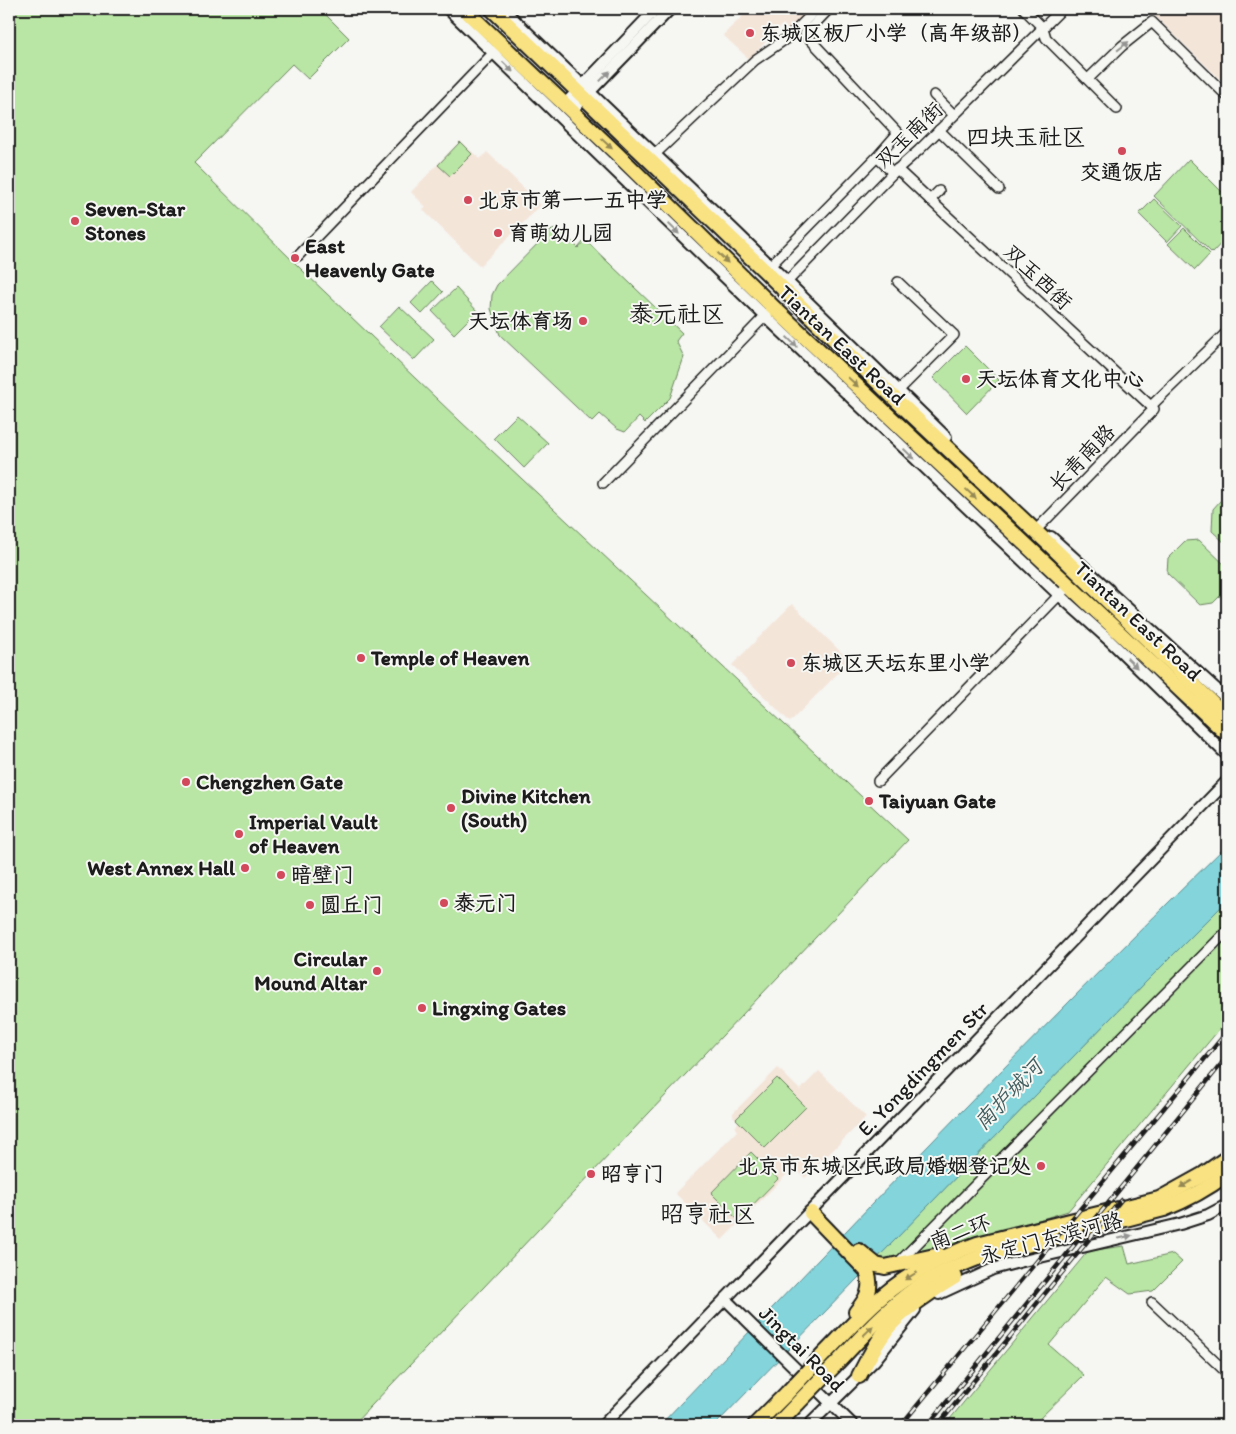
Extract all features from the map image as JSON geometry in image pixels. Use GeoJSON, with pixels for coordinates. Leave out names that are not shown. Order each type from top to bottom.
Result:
{"type":"FeatureCollection","features":[{"type":"Feature","properties":{"kind":"main road","name":"Tiantan East Road"},"geometry":{"type":"LineString","coordinates":[[464,9],[497,49],[567,108],[624,161],[769,312],[1069,585],[1202,701]]}},
{"type":"Feature","properties":{"kind":"main road","name":"Tiantan East Road"},"geometry":{"type":"LineString","coordinates":[[492,9],[584,91],[768,268],[895,394],[1038,529],[1070,566],[1202,701]]}},
{"type":"Feature","properties":{"kind":"main road"},"geometry":{"type":"LineString","coordinates":[[1202,701],[1227,717]]}},
{"type":"Feature","properties":{"kind":"main road"},"geometry":{"type":"LineString","coordinates":[[1202,701],[1227,735]]}},
{"type":"Feature","properties":{"kind":"main road","name":"南二环"},"geometry":{"type":"LineString","coordinates":[[755,1425],[877,1301],[909,1276],[954,1252],[977,1244],[1159,1198],[1204,1174],[1227,1158]]}},
{"type":"Feature","properties":{"kind":"main road","name":"南二环"},"geometry":{"type":"LineString","coordinates":[[777,1425],[873,1326],[915,1289],[952,1268],[980,1257],[1164,1209],[1212,1186],[1227,1174]]}},
{"type":"Feature","properties":{"kind":"main road"},"geometry":{"type":"LineString","coordinates":[[813,1210],[830,1227],[876,1265],[890,1266],[954,1252]]}},
{"type":"Feature","properties":{"kind":"main road"},"geometry":{"type":"LineString","coordinates":[[824,1354],[865,1302],[869,1293],[870,1282],[867,1271],[830,1227]]}},
{"type":"Feature","properties":{"kind":"main road"},"geometry":{"type":"LineString","coordinates":[[859,1376],[888,1327],[908,1310],[954,1277],[1014,1248]]}},
{"type":"Feature","properties":{"kind":"street"},"geometry":{"type":"LineString","coordinates":[[448,9],[497,49],[1059,595],[1108,639],[1227,755]]}},
{"type":"Feature","properties":{"kind":"street"},"geometry":{"type":"LineString","coordinates":[[503,9],[584,91]]}},
{"type":"Feature","properties":{"kind":"street"},"geometry":{"type":"LineString","coordinates":[[584,91],[656,9]]}},
{"type":"Feature","properties":{"kind":"street"},"geometry":{"type":"LineString","coordinates":[[567,108],[670,9]]}},
{"type":"Feature","properties":{"kind":"street"},"geometry":{"type":"LineString","coordinates":[[652,157],[755,60],[790,36],[817,9]]}},
{"type":"Feature","properties":{"kind":"street"},"geometry":{"type":"LineString","coordinates":[[768,268],[877,157],[898,133],[805,34],[829,9]]}},
{"type":"Feature","properties":{"kind":"street"},"geometry":{"type":"LineString","coordinates":[[1024,9],[1043,28],[1046,38],[1117,109]]}},
{"type":"Feature","properties":{"kind":"street","name":"双玉南街"},"geometry":{"type":"LineString","coordinates":[[784,285],[895,171],[1062,9]]}},
{"type":"Feature","properties":{"kind":"street"},"geometry":{"type":"LineString","coordinates":[[1088,80],[1122,46],[1152,22],[1227,96]]}},
{"type":"Feature","properties":{"kind":"street"},"geometry":{"type":"LineString","coordinates":[[298,256],[497,49]]}},
{"type":"Feature","properties":{"kind":"street"},"geometry":{"type":"LineString","coordinates":[[934,94],[954,115]]}},
{"type":"Feature","properties":{"kind":"street"},"geometry":{"type":"LineString","coordinates":[[939,130],[999,189]]}},
{"type":"Feature","properties":{"kind":"street","name":"双玉西街"},"geometry":{"type":"LineString","coordinates":[[877,157],[930,200],[1153,408]]}},
{"type":"Feature","properties":{"kind":"street"},"geometry":{"type":"LineString","coordinates":[[930,200],[939,191]]}},
{"type":"Feature","properties":{"kind":"street"},"geometry":{"type":"LineString","coordinates":[[895,394],[954,335],[898,282]]}},
{"type":"Feature","properties":{"kind":"street"},"geometry":{"type":"LineString","coordinates":[[603,483],[769,312]]}},
{"type":"Feature","properties":{"kind":"street","name":"长青南路"},"geometry":{"type":"LineString","coordinates":[[1038,529],[1227,332]]}},
{"type":"Feature","properties":{"kind":"street"},"geometry":{"type":"LineString","coordinates":[[1038,529],[1109,590],[1227,699]]}},
{"type":"Feature","properties":{"kind":"street"},"geometry":{"type":"LineString","coordinates":[[1070,566],[1109,590]]}},
{"type":"Feature","properties":{"kind":"street"},"geometry":{"type":"LineString","coordinates":[[878,781],[1069,585],[1108,639]]}},
{"type":"Feature","properties":{"kind":"street"},"geometry":{"type":"LineString","coordinates":[[1218,746],[1227,735]]}},
{"type":"Feature","properties":{"kind":"street","name":"E. Yongdingmen Str"},"geometry":{"type":"LineString","coordinates":[[603,1425],[1227,781]]}},
{"type":"Feature","properties":{"kind":"street"},"geometry":{"type":"LineString","coordinates":[[890,1266],[1227,931]]}},
{"type":"Feature","properties":{"kind":"street","name":"永定门东滨河路"},"geometry":{"type":"LineString","coordinates":[[809,1425],[859,1376],[911,1314],[927,1301],[953,1286],[993,1269],[1180,1224],[1208,1215],[1227,1205]]}},
{"type":"Feature","properties":{"kind":"street","name":"Jingtai Road"},"geometry":{"type":"LineString","coordinates":[[724,1299],[853,1425]]}},
{"type":"Feature","properties":{"kind":"street"},"geometry":{"type":"LineString","coordinates":[[1152,1302],[1227,1373]]}},
{"type":"Feature","properties":{"kind":"shaded area","name":"东城区板厂小学（高年级部）"},"geometry":{"type":"Polygon","coordinates":[[[750,9],[814,9],[790,32],[783,24],[749,59],[723,35],[750,9]]]}},
{"type":"Feature","properties":{"kind":"shaded area"},"geometry":{"type":"Polygon","coordinates":[[[1148,9],[1227,9],[1227,86],[1148,9]]]}},
{"type":"Feature","properties":{"kind":"shaded area","name":"北京市第一一五中学"},"geometry":{"type":"Polygon","coordinates":[[[460,141],[480,159],[487,152],[541,205],[480,266],[423,210],[426,207],[411,192],[460,141]]]}},
{"type":"Feature","properties":{"kind":"shaded area","name":"东城区天坛东里小学"},"geometry":{"type":"Polygon","coordinates":[[[792,604],[850,661],[790,722],[732,665],[792,604]]]}},
{"type":"Feature","properties":{"kind":"shaded area"},"geometry":{"type":"Polygon","coordinates":[[[778,1068],[800,1090],[819,1071],[866,1117],[805,1178],[794,1167],[722,1240],[675,1193],[737,1131],[735,1128],[738,1122],[733,1113],[778,1068]]]}},
{"type":"Feature","properties":{"kind":"green space","name":"Temple of Heaven"},"geometry":{"type":"Polygon","coordinates":[[[9,9],[320,9],[349,38],[308,79],[292,64],[194,163],[303,271],[460,421],[908,840],[353,1425],[9,1425],[9,9]]]}},
{"type":"Feature","properties":{"kind":"green space"},"geometry":{"type":"Polygon","coordinates":[[[460,142],[472,154],[450,176],[438,165],[460,142]]]}},
{"type":"Feature","properties":{"kind":"green space"},"geometry":{"type":"Polygon","coordinates":[[[1189,159],[1227,197],[1227,237],[1212,253],[1154,196],[1189,159]]]}},
{"type":"Feature","properties":{"kind":"green space"},"geometry":{"type":"Polygon","coordinates":[[[1154,199],[1182,226],[1167,242],[1139,214],[1154,199]]]}},
{"type":"Feature","properties":{"kind":"green space","name":"天坛体育场"},"geometry":{"type":"Polygon","coordinates":[[[559,228],[578,248],[585,240],[682,333],[676,341],[684,357],[670,398],[645,423],[639,417],[625,432],[617,429],[600,414],[592,422],[500,335],[491,309],[492,295],[497,285],[550,231],[559,228]]]}},
{"type":"Feature","properties":{"kind":"green space"},"geometry":{"type":"Polygon","coordinates":[[[1184,228],[1210,254],[1195,270],[1168,244],[1184,228]]]}},
{"type":"Feature","properties":{"kind":"green space"},"geometry":{"type":"Polygon","coordinates":[[[432,281],[443,292],[422,314],[411,303],[432,281]]]}},
{"type":"Feature","properties":{"kind":"green space"},"geometry":{"type":"Polygon","coordinates":[[[456,288],[477,311],[454,334],[432,311],[456,288]]]}},
{"type":"Feature","properties":{"kind":"green space"},"geometry":{"type":"Polygon","coordinates":[[[399,306],[434,339],[414,360],[379,327],[399,306]]]}},
{"type":"Feature","properties":{"kind":"green space","name":"天坛体育文化中心"},"geometry":{"type":"Polygon","coordinates":[[[965,346],[999,380],[967,413],[933,378],[965,346]]]}},
{"type":"Feature","properties":{"kind":"green space"},"geometry":{"type":"Polygon","coordinates":[[[517,415],[548,443],[524,468],[494,438],[517,415]]]}},
{"type":"Feature","properties":{"kind":"green space"},"geometry":{"type":"Polygon","coordinates":[[[1227,493],[1227,545],[1212,531],[1213,509],[1227,493]]]}},
{"type":"Feature","properties":{"kind":"green space"},"geometry":{"type":"Polygon","coordinates":[[[1199,540],[1227,567],[1227,589],[1213,603],[1200,605],[1167,573],[1168,558],[1185,541],[1199,540]]]}},
{"type":"Feature","properties":{"kind":"green space"},"geometry":{"type":"Polygon","coordinates":[[[1227,901],[1227,1020],[1068,1211],[906,1261],[877,1258],[1145,983],[1227,901]]]}},
{"type":"Feature","properties":{"kind":"green space"},"geometry":{"type":"Polygon","coordinates":[[[777,1078],[806,1107],[765,1148],[736,1119],[777,1078]]]}},
{"type":"Feature","properties":{"kind":"green space"},"geometry":{"type":"Polygon","coordinates":[[[751,1152],[778,1179],[738,1220],[711,1193],[751,1152]]]}},
{"type":"Feature","properties":{"kind":"green space"},"geometry":{"type":"Polygon","coordinates":[[[1124,1246],[1129,1264],[1173,1254],[1182,1262],[1153,1291],[1130,1294],[1106,1277],[1049,1345],[1084,1375],[1033,1425],[945,1425],[1088,1251],[1124,1246]]]}},
{"type":"Feature","properties":{"kind":"water","name":"南护城河"},"geometry":{"type":"Polygon","coordinates":[[[1227,845],[1227,901],[715,1425],[660,1425],[1012,1060],[1227,845]]]}},
{"type":"Feature","properties":{"kind":"railway"},"geometry":{"type":"LineString","coordinates":[[901,1425],[1227,1032]]}},
{"type":"Feature","properties":{"kind":"railway"},"geometry":{"type":"LineString","coordinates":[[928,1425],[1227,1057]]}},
{"type":"Feature","properties":{"kind":"railway"},"geometry":{"type":"LineString","coordinates":[[938,1425],[1121,1200]]}},
{"type":"Feature","properties":{"kind":"place","name":"东城区板厂小学（高年级部）"},"geometry":{"type":"Point","coordinates":[750,33]}},
{"type":"Feature","properties":{"kind":"place","name":"交通饭店"},"geometry":{"type":"Point","coordinates":[1122,151]}},
{"type":"Feature","properties":{"kind":"place","name":"北京市第一一五中学"},"geometry":{"type":"Point","coordinates":[468,200]}},
{"type":"Feature","properties":{"kind":"place","name":"Seven-Star Stones"},"geometry":{"type":"Point","coordinates":[75,221]}},
{"type":"Feature","properties":{"kind":"place","name":"育萌幼儿园"},"geometry":{"type":"Point","coordinates":[498,233]}},
{"type":"Feature","properties":{"kind":"place","name":"East Heavenly Gate"},"geometry":{"type":"Point","coordinates":[295,258]}},
{"type":"Feature","properties":{"kind":"place","name":"天坛体育场"},"geometry":{"type":"Point","coordinates":[583,321]}},
{"type":"Feature","properties":{"kind":"place","name":"天坛体育文化中心"},"geometry":{"type":"Point","coordinates":[966,379]}},
{"type":"Feature","properties":{"kind":"place","name":"Temple of Heaven"},"geometry":{"type":"Point","coordinates":[361,658]}},
{"type":"Feature","properties":{"kind":"place","name":"东城区天坛东里小学"},"geometry":{"type":"Point","coordinates":[791,663]}},
{"type":"Feature","properties":{"kind":"place","name":"Chengzhen Gate"},"geometry":{"type":"Point","coordinates":[186,782]}},
{"type":"Feature","properties":{"kind":"place","name":"Taiyuan Gate"},"geometry":{"type":"Point","coordinates":[869,801]}},
{"type":"Feature","properties":{"kind":"place","name":"Divine Kitchen (South)"},"geometry":{"type":"Point","coordinates":[451,808]}},
{"type":"Feature","properties":{"kind":"place","name":"Imperial Vault of Heaven"},"geometry":{"type":"Point","coordinates":[239,834]}},
{"type":"Feature","properties":{"kind":"place","name":"West Annex Hall"},"geometry":{"type":"Point","coordinates":[245,868]}},
{"type":"Feature","properties":{"kind":"place","name":"暗壁门"},"geometry":{"type":"Point","coordinates":[281,875]}},
{"type":"Feature","properties":{"kind":"place","name":"泰元门"},"geometry":{"type":"Point","coordinates":[444,903]}},
{"type":"Feature","properties":{"kind":"place","name":"圆丘门"},"geometry":{"type":"Point","coordinates":[310,905]}},
{"type":"Feature","properties":{"kind":"place","name":"Circular Mound Altar"},"geometry":{"type":"Point","coordinates":[377,971]}},
{"type":"Feature","properties":{"kind":"place","name":"Lingxing Gates"},"geometry":{"type":"Point","coordinates":[422,1008]}},
{"type":"Feature","properties":{"kind":"place","name":"北京市东城区民政局婚姻登记处"},"geometry":{"type":"Point","coordinates":[1041,1166]}},
{"type":"Feature","properties":{"kind":"place","name":"昭亨门"},"geometry":{"type":"Point","coordinates":[591,1174]}},
{"type":"Feature","properties":{"kind":"district","name":"四块玉社区"},"geometry":{"type":"Point","coordinates":[1026,137]}},
{"type":"Feature","properties":{"kind":"district","name":"泰元社区"},"geometry":{"type":"Point","coordinates":[677,314]}},
{"type":"Feature","properties":{"kind":"district","name":"昭亨社区"},"geometry":{"type":"Point","coordinates":[708,1214]}}]}
